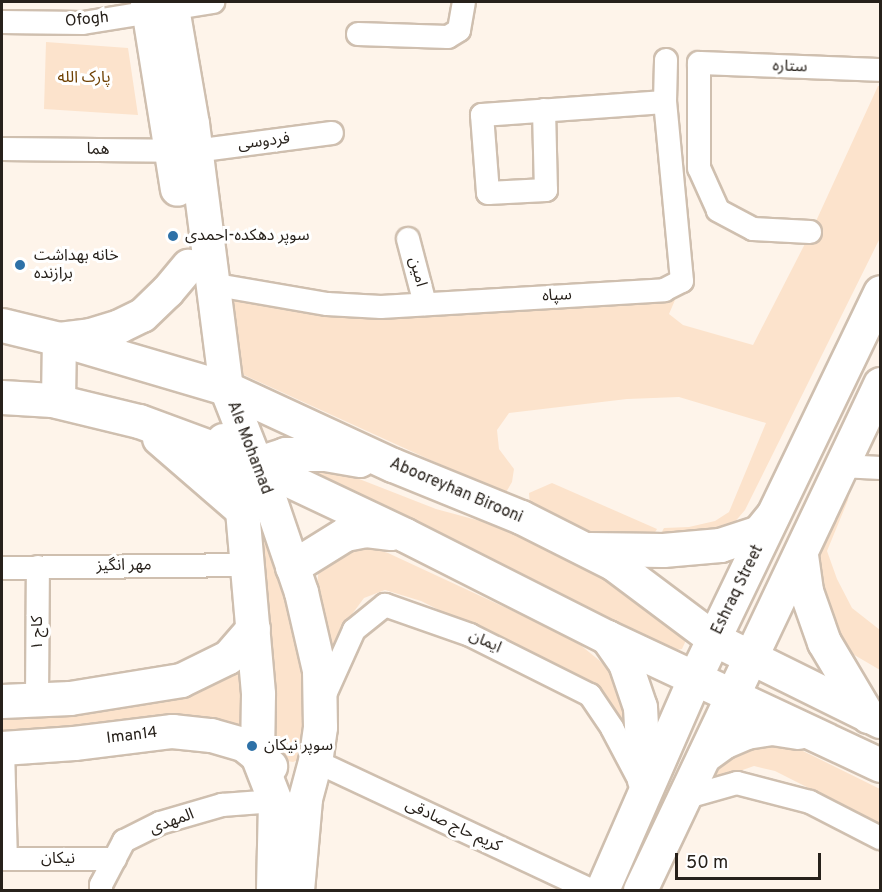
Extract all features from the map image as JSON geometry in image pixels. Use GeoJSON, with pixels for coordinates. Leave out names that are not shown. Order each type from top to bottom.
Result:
{"type":"FeatureCollection","features":[{"type":"Feature","properties":{"kind":"main road","name":"Ale Mohamad"},"geometry":{"type":"LineString","coordinates":[[160,5],[183,151],[215,385],[241,460],[242,510],[258,694],[257,755],[290,800],[297,891]]}},
{"type":"Feature","properties":{"kind":"main road"},"geometry":{"type":"LineString","coordinates":[[58,401],[59,339],[90,335],[119,326],[142,315],[167,291],[199,275]]}},
{"type":"Feature","properties":{"kind":"main road","name":"Eshraq Street"},"geometry":{"type":"LineString","coordinates":[[602,891],[695,677],[880,292]]}},
{"type":"Feature","properties":{"kind":"main road","name":"Abooreyhan Birooni"},"geometry":{"type":"LineString","coordinates":[[2,325],[59,339],[215,385],[393,465],[521,517],[614,564],[714,639],[874,718]]}},
{"type":"Feature","properties":{"kind":"main road"},"geometry":{"type":"LineString","coordinates":[[640,891],[838,475],[873,418],[880,384]]}},
{"type":"Feature","properties":{"kind":"main road"},"geometry":{"type":"LineString","coordinates":[[2,397],[58,401],[139,421],[241,460],[405,535],[607,637],[880,765]]}},
{"type":"Feature","properties":{"kind":"main road"},"geometry":{"type":"LineString","coordinates":[[139,421],[242,510]]}},
{"type":"Feature","properties":{"kind":"main road"},"geometry":{"type":"LineString","coordinates":[[241,460],[285,454],[325,454],[393,465]]}},
{"type":"Feature","properties":{"kind":"main road","name":"Ale Mohamad"},"geometry":{"type":"LineString","coordinates":[[241,460],[267,492],[292,567],[316,659],[321,703],[315,760],[290,800],[273,891]]}},
{"type":"Feature","properties":{"kind":"main road"},"geometry":{"type":"LineString","coordinates":[[798,466],[803,476],[812,483],[822,486],[838,475]]}},
{"type":"Feature","properties":{"kind":"main road"},"geometry":{"type":"LineString","coordinates":[[585,549],[654,550],[720,545],[759,532],[777,510]]}},
{"type":"Feature","properties":{"kind":"main road"},"geometry":{"type":"LineString","coordinates":[[292,567],[345,534],[366,530],[405,535]]}},
{"type":"Feature","properties":{"kind":"main road"},"geometry":{"type":"LineString","coordinates":[[801,555],[806,591],[824,642],[874,718]]}},
{"type":"Feature","properties":{"kind":"main road"},"geometry":{"type":"LineString","coordinates":[[2,701],[70,698],[181,680],[228,657],[253,628]]}},
{"type":"Feature","properties":{"kind":"main road"},"geometry":{"type":"LineString","coordinates":[[607,637],[625,663],[640,707],[645,788]]}},
{"type":"Feature","properties":{"kind":"main road"},"geometry":{"type":"LineString","coordinates":[[704,756],[725,741],[746,732],[772,728],[820,737]]}},
{"type":"Feature","properties":{"kind":"main road","name":"Iman14"},"geometry":{"type":"LineString","coordinates":[[2,748],[74,743],[172,731],[211,735],[243,744],[275,770],[294,773],[307,768],[315,760]]}},
{"type":"Feature","properties":{"kind":"street","name":"Ofogh"},"geometry":{"type":"LineString","coordinates":[[2,22],[83,23],[160,5],[213,2]]}},
{"type":"Feature","properties":{"kind":"street"},"geometry":{"type":"LineString","coordinates":[[358,34],[448,37],[459,30],[464,2]]}},
{"type":"Feature","properties":{"kind":"street","name":"سپاه"},"geometry":{"type":"LineString","coordinates":[[199,275],[327,304],[381,307],[664,290],[682,281],[665,102],[666,60]]}},
{"type":"Feature","properties":{"kind":"street","name":"ستاره"},"geometry":{"type":"LineString","coordinates":[[810,232],[753,229],[718,210],[699,168],[699,63],[880,70]]}},
{"type":"Feature","properties":{"kind":"street"},"geometry":{"type":"LineString","coordinates":[[543,110],[665,102]]}},
{"type":"Feature","properties":{"kind":"street","name":"فردوسی"},"geometry":{"type":"LineString","coordinates":[[183,151],[332,133]]}},
{"type":"Feature","properties":{"kind":"street","name":"هما"},"geometry":{"type":"LineString","coordinates":[[2,149],[183,151]]}},
{"type":"Feature","properties":{"kind":"street","name":"امین"},"geometry":{"type":"LineString","coordinates":[[408,239],[425,304]]}},
{"type":"Feature","properties":{"kind":"street"},"geometry":{"type":"LineString","coordinates":[[838,475],[880,468]]}},
{"type":"Feature","properties":{"kind":"street","name":"مهر انگیز"},"geometry":{"type":"LineString","coordinates":[[2,568],[246,564]]}},
{"type":"Feature","properties":{"kind":"street","name":"کاج ۱"},"geometry":{"type":"LineString","coordinates":[[38,567],[38,699]]}},
{"type":"Feature","properties":{"kind":"street","name":"ایمان"},"geometry":{"type":"LineString","coordinates":[[321,703],[354,630],[385,605],[470,635],[590,694],[645,788]]}},
{"type":"Feature","properties":{"kind":"street"},"geometry":{"type":"LineString","coordinates":[[2,748],[4,859]]}},
{"type":"Feature","properties":{"kind":"street","name":"کریم حاج صادقی"},"geometry":{"type":"LineString","coordinates":[[315,760],[591,891]]}},
{"type":"Feature","properties":{"kind":"street"},"geometry":{"type":"LineString","coordinates":[[684,798],[737,783],[810,802],[880,838]]}},
{"type":"Feature","properties":{"kind":"street","name":"المهدی"},"geometry":{"type":"LineString","coordinates":[[101,891],[101,885],[124,841],[160,824],[222,805],[290,800]]}},
{"type":"Feature","properties":{"kind":"street","name":"نیکان"},"geometry":{"type":"LineString","coordinates":[[4,859],[115,859]]}},
{"type":"Feature","properties":{"kind":"green space","name":"پارک الله"},"geometry":{"type":"Polygon","coordinates":[[[46,42],[128,48],[138,115],[44,109],[46,42]]]}},
{"type":"Feature","properties":{"kind":"green space"},"geometry":{"type":"Polygon","coordinates":[[[878,86],[880,86],[880,238],[745,510],[727,531],[658,539],[664,528],[689,527],[715,521],[729,512],[766,423],[679,397],[627,399],[509,413],[497,430],[499,449],[514,469],[512,482],[505,494],[242,374],[231,300],[350,317],[675,300],[669,314],[683,325],[753,345],[811,232],[878,86]]]}},
{"type":"Feature","properties":{"kind":"green space"},"geometry":{"type":"Polygon","coordinates":[[[326,466],[436,509],[510,529],[586,559],[687,638],[682,649],[669,651],[277,467],[326,466]]]}},
{"type":"Feature","properties":{"kind":"green space"},"geometry":{"type":"Polygon","coordinates":[[[852,475],[848,500],[827,551],[837,579],[852,608],[880,630],[880,670],[839,646],[823,605],[811,547],[852,475]]]}},
{"type":"Feature","properties":{"kind":"green space"},"geometry":{"type":"Polygon","coordinates":[[[552,483],[657,529],[650,541],[594,537],[530,508],[529,493],[552,483]]]}},
{"type":"Feature","properties":{"kind":"green space"},"geometry":{"type":"Polygon","coordinates":[[[255,497],[301,629],[309,756],[293,762],[274,759],[255,497]]]}},
{"type":"Feature","properties":{"kind":"green space"},"geometry":{"type":"Polygon","coordinates":[[[358,544],[388,553],[573,639],[600,661],[620,684],[630,754],[586,683],[421,601],[385,590],[364,598],[347,621],[330,658],[316,599],[319,565],[358,544]]]}},
{"type":"Feature","properties":{"kind":"green space"},"geometry":{"type":"Polygon","coordinates":[[[241,654],[249,734],[2,737],[2,707],[241,654]]]}},
{"type":"Feature","properties":{"kind":"green space"},"geometry":{"type":"Polygon","coordinates":[[[763,745],[801,750],[880,789],[880,824],[775,771],[754,766],[700,785],[734,749],[763,745]]]}},
{"type":"Feature","properties":{"kind":"place","name":"سوپر دهکده-احمدی"},"geometry":{"type":"Point","coordinates":[173,236]}},
{"type":"Feature","properties":{"kind":"place","name":"خانه بهداشت برازنده"},"geometry":{"type":"Point","coordinates":[20,265]}},
{"type":"Feature","properties":{"kind":"place","name":"سوپر نیکان"},"geometry":{"type":"Point","coordinates":[252,746]}}]}
